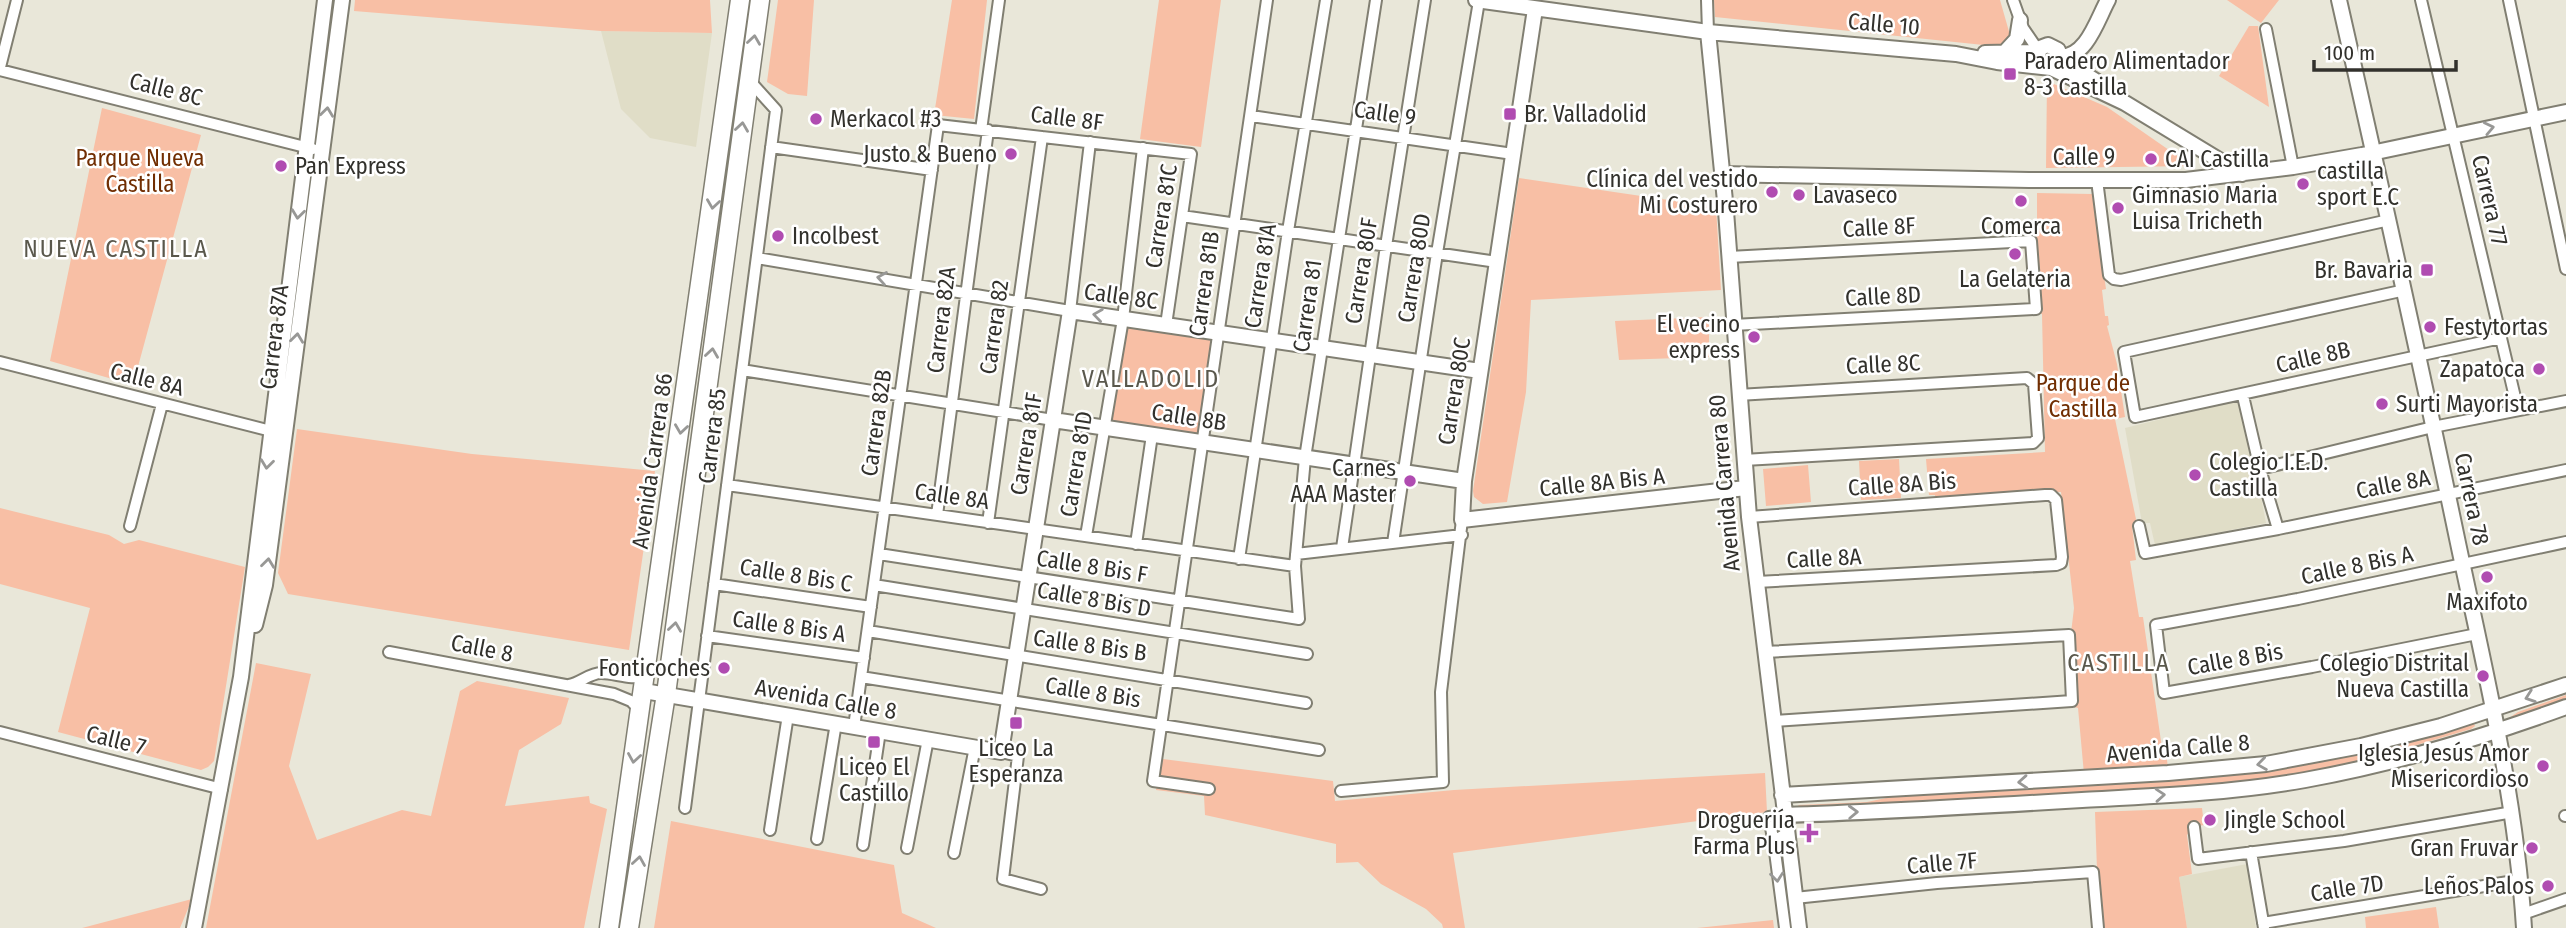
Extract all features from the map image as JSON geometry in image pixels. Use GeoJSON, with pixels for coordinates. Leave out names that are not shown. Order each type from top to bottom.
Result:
{"type":"FeatureCollection","features":[{"type":"Feature","properties":{"kind":"main road","name":"Avenida Carrera 86"},"geometry":{"type":"LineString","coordinates":[[629,928],[666,694],[760,0]]}},
{"type":"Feature","properties":{"kind":"main road","name":"Avenida Carrera 86"},"geometry":{"type":"LineString","coordinates":[[609,928],[738,5]]}},
{"type":"Feature","properties":{"kind":"street"},"geometry":{"type":"LineString","coordinates":[[0,69],[17,0]]}},
{"type":"Feature","properties":{"kind":"street","name":"Carrera 87A"},"geometry":{"type":"LineString","coordinates":[[194,928],[241,677],[265,584],[306,147],[325,0]]}},
{"type":"Feature","properties":{"kind":"street","name":"Carrera 87A"},"geometry":{"type":"LineString","coordinates":[[278,433],[322,151],[342,0]]}},
{"type":"Feature","properties":{"kind":"street","name":"Carrera 82A"},"geometry":{"type":"LineString","coordinates":[[937,515],[966,294],[999,0]]}},
{"type":"Feature","properties":{"kind":"street","name":"Carrera 81B"},"geometry":{"type":"LineString","coordinates":[[1209,789],[1153,781],[1268,0]]}},
{"type":"Feature","properties":{"kind":"street","name":"Carrera 81A"},"geometry":{"type":"LineString","coordinates":[[1239,559],[1326,0]]}},
{"type":"Feature","properties":{"kind":"street","name":"Carrera 81"},"geometry":{"type":"LineString","coordinates":[[1299,619],[1295,566],[1305,458],[1376,0]]}},
{"type":"Feature","properties":{"kind":"street","name":"Carrera 80F"},"geometry":{"type":"LineString","coordinates":[[1342,548],[1425,0]]}},
{"type":"Feature","properties":{"kind":"street","name":"Calle 10"},"geometry":{"type":"LineString","coordinates":[[1477,0],[1708,32],[1956,54],[1997,62],[2049,56]]}},
{"type":"Feature","properties":{"kind":"street","name":"Carrera 80D"},"geometry":{"type":"LineString","coordinates":[[1394,543],[1477,0]]}},
{"type":"Feature","properties":{"kind":"street"},"geometry":{"type":"LineString","coordinates":[[1707,0],[1708,32]]}},
{"type":"Feature","properties":{"kind":"street"},"geometry":{"type":"LineString","coordinates":[[2013,0],[2030,40],[2049,56],[2242,174]]}},
{"type":"Feature","properties":{"kind":"street"},"geometry":{"type":"LineString","coordinates":[[2082,70],[2083,46],[2108,0]]}},
{"type":"Feature","properties":{"kind":"street","name":"Carrera 78"},"geometry":{"type":"LineString","coordinates":[[2339,0],[2405,290],[2499,731],[2513,812],[2523,921]]}},
{"type":"Feature","properties":{"kind":"street","name":"Carrera 77"},"geometry":{"type":"LineString","coordinates":[[2421,0],[2518,410]]}},
{"type":"Feature","properties":{"kind":"street"},"geometry":{"type":"LineString","coordinates":[[2509,0],[2566,269]]}},
{"type":"Feature","properties":{"kind":"street","name":"Carrera 80C"},"geometry":{"type":"LineString","coordinates":[[1342,791],[1443,782],[1441,692],[1462,535],[1464,481],[1535,9]]}},
{"type":"Feature","properties":{"kind":"street"},"geometry":{"type":"LineString","coordinates":[[2005,52],[2017,39],[2019,18]]}},
{"type":"Feature","properties":{"kind":"street"},"geometry":{"type":"LineString","coordinates":[[2266,29],[2293,167]]}},
{"type":"Feature","properties":{"kind":"street","name":"Avenida Carrera 80"},"geometry":{"type":"LineString","coordinates":[[1708,32],[1729,257],[1746,488],[1799,928]]}},
{"type":"Feature","properties":{"kind":"street"},"geometry":{"type":"LineString","coordinates":[[2049,56],[2067,57],[2083,46]]}},
{"type":"Feature","properties":{"kind":"street","name":"Calle 10"},"geometry":{"type":"LineString","coordinates":[[1956,54],[2005,52],[2049,56]]}},
{"type":"Feature","properties":{"kind":"street"},"geometry":{"type":"LineString","coordinates":[[2049,56],[2082,70],[2125,103]]}},
{"type":"Feature","properties":{"kind":"street","name":"Calle 8C"},"geometry":{"type":"LineString","coordinates":[[0,69],[322,151]]}},
{"type":"Feature","properties":{"kind":"street","name":"Carrera 85"},"geometry":{"type":"LineString","coordinates":[[685,808],[776,110],[749,80]]}},
{"type":"Feature","properties":{"kind":"street","name":"Calle 9"},"geometry":{"type":"LineString","coordinates":[[1722,174],[2186,180],[2293,167],[2374,153],[2566,112]]}},
{"type":"Feature","properties":{"kind":"street","name":"Calle 9"},"geometry":{"type":"LineString","coordinates":[[1251,116],[1513,154]]}},
{"type":"Feature","properties":{"kind":"street","name":"Calle 8F"},"geometry":{"type":"LineString","coordinates":[[939,125],[1191,154]]}},
{"type":"Feature","properties":{"kind":"street","name":"Carrera 82B"},"geometry":{"type":"LineString","coordinates":[[854,727],[939,125]]}},
{"type":"Feature","properties":{"kind":"street","name":"Carrera 82"},"geometry":{"type":"LineString","coordinates":[[988,523],[1042,137]]}},
{"type":"Feature","properties":{"kind":"street","name":"Carrera 81F"},"geometry":{"type":"LineString","coordinates":[[1001,752],[1070,311],[1090,142]]}},
{"type":"Feature","properties":{"kind":"street"},"geometry":{"type":"LineString","coordinates":[[2186,180],[2199,162],[2196,146]]}},
{"type":"Feature","properties":{"kind":"street"},"geometry":{"type":"LineString","coordinates":[[771,147],[932,170]]}},
{"type":"Feature","properties":{"kind":"street","name":"Carrera 81D"},"geometry":{"type":"LineString","coordinates":[[1086,536],[1123,319],[1143,148]]}},
{"type":"Feature","properties":{"kind":"street","name":"Carrera 81C"},"geometry":{"type":"LineString","coordinates":[[1166,325],[1191,154]]}},
{"type":"Feature","properties":{"kind":"street"},"geometry":{"type":"LineString","coordinates":[[2097,180],[2109,275],[2121,280],[2389,220]]}},
{"type":"Feature","properties":{"kind":"street"},"geometry":{"type":"LineString","coordinates":[[1182,216],[1497,262]]}},
{"type":"Feature","properties":{"kind":"street","name":"Calle 8F"},"geometry":{"type":"LineString","coordinates":[[1729,257],[2031,241],[2036,309]]}},
{"type":"Feature","properties":{"kind":"street","name":"Calle 8C"},"geometry":{"type":"LineString","coordinates":[[757,258],[1019,304],[1480,371]]}},
{"type":"Feature","properties":{"kind":"street","name":"Calle 8B"},"geometry":{"type":"LineString","coordinates":[[2405,290],[2124,352],[2135,417],[2243,396],[2501,338]]}},
{"type":"Feature","properties":{"kind":"street","name":"Calle 8D"},"geometry":{"type":"LineString","coordinates":[[1733,325],[2036,309]]}},
{"type":"Feature","properties":{"kind":"street","name":"Calle 8A"},"geometry":{"type":"LineString","coordinates":[[0,362],[278,433]]}},
{"type":"Feature","properties":{"kind":"street","name":"Calle 8B"},"geometry":{"type":"LineString","coordinates":[[742,370],[951,405],[1464,481]]}},
{"type":"Feature","properties":{"kind":"street","name":"Calle 8C"},"geometry":{"type":"LineString","coordinates":[[1738,396],[2031,379],[2034,384],[2038,438],[2036,443],[1744,460]]}},
{"type":"Feature","properties":{"kind":"street"},"geometry":{"type":"LineString","coordinates":[[2243,396],[2260,469],[2278,529]]}},
{"type":"Feature","properties":{"kind":"street"},"geometry":{"type":"LineString","coordinates":[[2260,469],[2434,427],[2566,401]]}},
{"type":"Feature","properties":{"kind":"street"},"geometry":{"type":"LineString","coordinates":[[130,526],[162,404]]}},
{"type":"Feature","properties":{"kind":"street"},"geometry":{"type":"LineString","coordinates":[[1136,544],[1152,435]]}},
{"type":"Feature","properties":{"kind":"street","name":"Calle 8A"},"geometry":{"type":"LineString","coordinates":[[2139,526],[2145,553],[2278,529],[2566,470]]}},
{"type":"Feature","properties":{"kind":"street","name":"Calle 8A"},"geometry":{"type":"LineString","coordinates":[[727,485],[1295,566]]}},
{"type":"Feature","properties":{"kind":"street","name":"Calle 8A Bis A"},"geometry":{"type":"LineString","coordinates":[[1462,520],[1746,488]]}},
{"type":"Feature","properties":{"kind":"street","name":"Calle 8A Bis"},"geometry":{"type":"LineString","coordinates":[[1749,517],[2051,495],[2056,500],[2062,557],[2060,563]]}},
{"type":"Feature","properties":{"kind":"street"},"geometry":{"type":"LineString","coordinates":[[1296,554],[1462,535]]}},
{"type":"Feature","properties":{"kind":"street","name":"Calle 8 Bis A"},"geometry":{"type":"LineString","coordinates":[[2164,692],[2156,625],[2566,542]]}},
{"type":"Feature","properties":{"kind":"street","name":"Calle 8 Bis F"},"geometry":{"type":"LineString","coordinates":[[878,554],[1299,619]]}},
{"type":"Feature","properties":{"kind":"street","name":"Calle 8A"},"geometry":{"type":"LineString","coordinates":[[1756,582],[1914,575],[2060,563]]}},
{"type":"Feature","properties":{"kind":"street","name":"Calle 8 Bis C"},"geometry":{"type":"LineString","coordinates":[[714,584],[871,607]]}},
{"type":"Feature","properties":{"kind":"street","name":"Calle 8 Bis D"},"geometry":{"type":"LineString","coordinates":[[874,584],[1307,654]]}},
{"type":"Feature","properties":{"kind":"street","name":"Calle 8 Bis B"},"geometry":{"type":"LineString","coordinates":[[868,631],[1168,678],[1306,703]]}},
{"type":"Feature","properties":{"kind":"street","name":"Calle 8 Bis"},"geometry":{"type":"LineString","coordinates":[[2164,692],[2312,667],[2477,634]]}},
{"type":"Feature","properties":{"kind":"street"},"geometry":{"type":"LineString","coordinates":[[1765,652],[2069,635],[2072,701],[1773,721]]}},
{"type":"Feature","properties":{"kind":"street","name":"Calle 8 Bis A"},"geometry":{"type":"LineString","coordinates":[[707,636],[864,658]]}},
{"type":"Feature","properties":{"kind":"street","name":"Calle 8"},"geometry":{"type":"LineString","coordinates":[[389,652],[619,696],[631,701],[641,711]]}},
{"type":"Feature","properties":{"kind":"street","name":"Calle 8"},"geometry":{"type":"LineString","coordinates":[[567,685],[601,673],[638,678],[645,683]]}},
{"type":"Feature","properties":{"kind":"street","name":"Calle 8 Bis"},"geometry":{"type":"LineString","coordinates":[[861,677],[1319,750]]}},
{"type":"Feature","properties":{"kind":"street","name":"Avenida Calle 8"},"geometry":{"type":"LineString","coordinates":[[645,683],[666,694],[1001,752]]}},
{"type":"Feature","properties":{"kind":"street","name":"Avenida Calle 8"},"geometry":{"type":"LineString","coordinates":[[1782,795],[2220,769],[2286,761],[2361,746],[2494,710],[2566,685]]}},
{"type":"Feature","properties":{"kind":"street","name":"Avenida Calle 8"},"geometry":{"type":"LineString","coordinates":[[1785,815],[2092,800],[2259,786],[2349,771],[2499,731],[2566,708]]}},
{"type":"Feature","properties":{"kind":"street"},"geometry":{"type":"LineString","coordinates":[[770,830],[788,715]]}},
{"type":"Feature","properties":{"kind":"street"},"geometry":{"type":"LineString","coordinates":[[817,839],[836,723]]}},
{"type":"Feature","properties":{"kind":"street"},"geometry":{"type":"LineString","coordinates":[[863,845],[880,731]]}},
{"type":"Feature","properties":{"kind":"street","name":"Calle 7"},"geometry":{"type":"LineString","coordinates":[[0,732],[222,789]]}},
{"type":"Feature","properties":{"kind":"street"},"geometry":{"type":"LineString","coordinates":[[907,848],[928,739]]}},
{"type":"Feature","properties":{"kind":"street"},"geometry":{"type":"LineString","coordinates":[[954,853],[975,747]]}},
{"type":"Feature","properties":{"kind":"street"},"geometry":{"type":"LineString","coordinates":[[1001,752],[1018,756],[1003,879],[1041,889]]}},
{"type":"Feature","properties":{"kind":"street"},"geometry":{"type":"LineString","coordinates":[[2194,827],[2198,859],[2344,841],[2513,812]]}},
{"type":"Feature","properties":{"kind":"street"},"geometry":{"type":"LineString","coordinates":[[1785,815],[1769,817],[1785,928]]}},
{"type":"Feature","properties":{"kind":"street"},"geometry":{"type":"LineString","coordinates":[[1774,844],[1778,838],[1787,834]]}},
{"type":"Feature","properties":{"kind":"street"},"geometry":{"type":"LineString","coordinates":[[2252,852],[2263,925]]}},
{"type":"Feature","properties":{"kind":"street","name":"Calle 7F"},"geometry":{"type":"LineString","coordinates":[[1795,898],[1937,883],[2093,872],[2098,928]]}},
{"type":"Feature","properties":{"kind":"street","name":"Calle 7D"},"geometry":{"type":"LineString","coordinates":[[2263,925],[2520,880]]}},
{"type":"Feature","properties":{"kind":"street"},"geometry":{"type":"LineString","coordinates":[[2523,921],[2566,899]]}},
{"type":"Feature","properties":{"kind":"shaded area"},"geometry":{"type":"Polygon","coordinates":[[[601,31],[712,33],[696,147],[650,138],[621,109],[601,31]]]}},
{"type":"Feature","properties":{"kind":"shaded area","name":"Colegio I.E.D. Castilla"},"geometry":{"type":"Polygon","coordinates":[[[2242,399],[2266,523],[2155,545],[2150,523],[2142,523],[2125,428],[2242,399]]]}},
{"type":"Feature","properties":{"kind":"shaded area"},"geometry":{"type":"Polygon","coordinates":[[[2247,864],[2256,928],[2187,928],[2179,877],[2247,864]]]}},
{"type":"Feature","properties":{"kind":"green space"},"geometry":{"type":"Polygon","coordinates":[[[355,0],[710,0],[712,33],[601,31],[354,11],[355,0]]]}},
{"type":"Feature","properties":{"kind":"green space"},"geometry":{"type":"Polygon","coordinates":[[[778,0],[814,0],[807,96],[788,94],[767,82],[778,0]]]}},
{"type":"Feature","properties":{"kind":"green space"},"geometry":{"type":"Polygon","coordinates":[[[952,0],[987,0],[974,119],[934,115],[952,0]]]}},
{"type":"Feature","properties":{"kind":"green space"},"geometry":{"type":"Polygon","coordinates":[[[1159,0],[1221,0],[1201,147],[1140,139],[1159,0]]]}},
{"type":"Feature","properties":{"kind":"green space"},"geometry":{"type":"Polygon","coordinates":[[[1714,0],[2000,0],[2010,35],[2008,42],[1993,46],[1715,17],[1714,0]]]}},
{"type":"Feature","properties":{"kind":"green space"},"geometry":{"type":"Polygon","coordinates":[[[2227,0],[2279,0],[2261,23],[2227,0]]]}},
{"type":"Feature","properties":{"kind":"green space"},"geometry":{"type":"Polygon","coordinates":[[[2249,26],[2258,26],[2269,107],[2219,76],[2249,26]]]}},
{"type":"Feature","properties":{"kind":"green space"},"geometry":{"type":"Polygon","coordinates":[[[2047,81],[2107,107],[2192,166],[2046,168],[2047,81]]]}},
{"type":"Feature","properties":{"kind":"green space","name":"Parque Nueva Castilla"},"geometry":{"type":"Polygon","coordinates":[[[102,108],[201,135],[133,385],[50,361],[102,108]]]}},
{"type":"Feature","properties":{"kind":"green space"},"geometry":{"type":"Polygon","coordinates":[[[1519,178],[1716,207],[1721,290],[1531,300],[1526,392],[1507,502],[1483,504],[1474,497],[1473,491],[1519,178]]]}},
{"type":"Feature","properties":{"kind":"green space","name":"Parque de Castilla"},"geometry":{"type":"Polygon","coordinates":[[[2037,193],[2092,194],[2106,289],[2102,290],[2105,316],[2108,316],[2107,326],[2117,364],[2125,417],[2115,419],[2137,524],[2132,526],[2136,560],[2130,561],[2139,617],[2143,617],[2161,741],[2168,768],[2084,774],[2078,708],[2074,707],[2071,633],[2074,608],[2061,492],[1935,497],[1929,495],[1926,459],[2045,452],[2042,314],[2037,313],[2032,232],[2037,231],[2037,193]]]}},
{"type":"Feature","properties":{"kind":"green space"},"geometry":{"type":"Polygon","coordinates":[[[1709,317],[1709,357],[1619,360],[1615,321],[1709,317]]]}},
{"type":"Feature","properties":{"kind":"green space"},"geometry":{"type":"Polygon","coordinates":[[[1128,325],[1215,339],[1199,435],[1112,422],[1128,325]]]}},
{"type":"Feature","properties":{"kind":"green space"},"geometry":{"type":"Polygon","coordinates":[[[297,429],[472,454],[655,471],[629,650],[288,594],[278,573],[297,429]]]}},
{"type":"Feature","properties":{"kind":"green space"},"geometry":{"type":"Polygon","coordinates":[[[1899,459],[1901,498],[1861,500],[1859,461],[1899,459]]]}},
{"type":"Feature","properties":{"kind":"green space"},"geometry":{"type":"Polygon","coordinates":[[[1808,465],[1811,502],[1766,506],[1763,469],[1808,465]]]}},
{"type":"Feature","properties":{"kind":"green space"},"geometry":{"type":"Polygon","coordinates":[[[0,508],[109,535],[124,544],[139,540],[245,567],[214,761],[208,767],[201,770],[58,732],[90,608],[0,584],[0,508]]]}},
{"type":"Feature","properties":{"kind":"green space"},"geometry":{"type":"Polygon","coordinates":[[[256,663],[311,674],[289,766],[317,840],[402,810],[431,816],[460,691],[477,681],[569,698],[561,724],[519,750],[505,806],[589,796],[590,803],[607,809],[584,928],[206,928],[256,663]]]}},
{"type":"Feature","properties":{"kind":"green space"},"geometry":{"type":"Polygon","coordinates":[[[2566,695],[2566,703],[2510,720],[2509,718],[2518,712],[2566,695]]]}},
{"type":"Feature","properties":{"kind":"green space"},"geometry":{"type":"Polygon","coordinates":[[[2473,722],[2475,726],[2471,729],[2372,760],[2307,775],[2241,784],[1796,812],[1794,809],[1799,805],[1867,802],[1905,794],[2193,776],[2473,722]]]}},
{"type":"Feature","properties":{"kind":"green space"},"geometry":{"type":"Polygon","coordinates":[[[1163,759],[1333,781],[1335,801],[1454,790],[1765,773],[1767,812],[1453,853],[1465,928],[1443,928],[1426,909],[1381,884],[1358,862],[1336,863],[1336,844],[1205,815],[1204,796],[1156,790],[1163,759]]]}},
{"type":"Feature","properties":{"kind":"green space"},"geometry":{"type":"Polygon","coordinates":[[[2202,808],[2204,825],[2193,827],[2187,835],[2192,874],[2179,877],[2187,928],[2099,928],[2095,812],[2202,808]]]}},
{"type":"Feature","properties":{"kind":"green space"},"geometry":{"type":"Polygon","coordinates":[[[671,821],[894,865],[902,913],[936,928],[654,928],[671,821]]]}},
{"type":"Feature","properties":{"kind":"green space"},"geometry":{"type":"Polygon","coordinates":[[[192,899],[180,928],[82,928],[192,899]]]}},
{"type":"Feature","properties":{"kind":"green space"},"geometry":{"type":"Polygon","coordinates":[[[2436,907],[2439,928],[2366,928],[2365,917],[2436,907]]]}},
{"type":"Feature","properties":{"kind":"green space"},"geometry":{"type":"Polygon","coordinates":[[[1773,920],[1774,928],[1697,928],[1773,920]]]}},
{"type":"Feature","properties":{"kind":"place","name":"Paradero Alimentador 8-3 Castilla"},"geometry":{"type":"Point","coordinates":[2010,74]}},
{"type":"Feature","properties":{"kind":"place","name":"Br. Valladolid"},"geometry":{"type":"Point","coordinates":[1510,114]}},
{"type":"Feature","properties":{"kind":"place","name":"Merkacol #3"},"geometry":{"type":"Point","coordinates":[816,119]}},
{"type":"Feature","properties":{"kind":"place","name":"Justo & Bueno"},"geometry":{"type":"Point","coordinates":[1011,154]}},
{"type":"Feature","properties":{"kind":"place","name":"CAI Castilla"},"geometry":{"type":"Point","coordinates":[2151,159]}},
{"type":"Feature","properties":{"kind":"place","name":"Pan Express"},"geometry":{"type":"Point","coordinates":[281,166]}},
{"type":"Feature","properties":{"kind":"place","name":"castilla sport E.C"},"geometry":{"type":"Point","coordinates":[2303,184]}},
{"type":"Feature","properties":{"kind":"place","name":"Clínica del vestido Mi Costurero"},"geometry":{"type":"Point","coordinates":[1772,192]}},
{"type":"Feature","properties":{"kind":"place","name":"Lavaseco"},"geometry":{"type":"Point","coordinates":[1799,195]}},
{"type":"Feature","properties":{"kind":"place","name":"Comerca"},"geometry":{"type":"Point","coordinates":[2021,201]}},
{"type":"Feature","properties":{"kind":"place","name":"Gimnasio Maria Luisa Tricheth"},"geometry":{"type":"Point","coordinates":[2118,208]}},
{"type":"Feature","properties":{"kind":"place","name":"Incolbest"},"geometry":{"type":"Point","coordinates":[778,236]}},
{"type":"Feature","properties":{"kind":"place","name":"La Gelateria"},"geometry":{"type":"Point","coordinates":[2015,254]}},
{"type":"Feature","properties":{"kind":"place","name":"Br. Bavaria"},"geometry":{"type":"Point","coordinates":[2427,270]}},
{"type":"Feature","properties":{"kind":"place","name":"Festytortas"},"geometry":{"type":"Point","coordinates":[2430,327]}},
{"type":"Feature","properties":{"kind":"place","name":"El vecino express"},"geometry":{"type":"Point","coordinates":[1754,337]}},
{"type":"Feature","properties":{"kind":"place","name":"Zapatoca"},"geometry":{"type":"Point","coordinates":[2539,369]}},
{"type":"Feature","properties":{"kind":"place","name":"Surti Mayorista"},"geometry":{"type":"Point","coordinates":[2382,404]}},
{"type":"Feature","properties":{"kind":"place","name":"Colegio I.E.D. Castilla"},"geometry":{"type":"Point","coordinates":[2195,475]}},
{"type":"Feature","properties":{"kind":"place","name":"Carnes AAA Master"},"geometry":{"type":"Point","coordinates":[1410,481]}},
{"type":"Feature","properties":{"kind":"place","name":"Maxifoto"},"geometry":{"type":"Point","coordinates":[2487,577]}},
{"type":"Feature","properties":{"kind":"place","name":"Fonticoches"},"geometry":{"type":"Point","coordinates":[724,668]}},
{"type":"Feature","properties":{"kind":"place","name":"Colegio Distrital Nueva Castilla"},"geometry":{"type":"Point","coordinates":[2483,676]}},
{"type":"Feature","properties":{"kind":"place","name":"Liceo La Esperanza"},"geometry":{"type":"Point","coordinates":[1016,723]}},
{"type":"Feature","properties":{"kind":"place","name":"Liceo El Castillo"},"geometry":{"type":"Point","coordinates":[874,742]}},
{"type":"Feature","properties":{"kind":"place","name":"Iglesia Jesús Amor Misericordioso"},"geometry":{"type":"Point","coordinates":[2543,766]}},
{"type":"Feature","properties":{"kind":"place","name":"Jingle School"},"geometry":{"type":"Point","coordinates":[2210,820]}},
{"type":"Feature","properties":{"kind":"place","name":"Drogueriía Farma Plus"},"geometry":{"type":"Point","coordinates":[1809,833]}},
{"type":"Feature","properties":{"kind":"place","name":"Gran Fruvar"},"geometry":{"type":"Point","coordinates":[2532,848]}},
{"type":"Feature","properties":{"kind":"place","name":"Leños Palos"},"geometry":{"type":"Point","coordinates":[2548,886]}},
{"type":"Feature","properties":{"kind":"district","name":"NUEVA CASTILLA"},"geometry":{"type":"Point","coordinates":[116,249]}},
{"type":"Feature","properties":{"kind":"district","name":"VALLADOLID"},"geometry":{"type":"Point","coordinates":[1151,379]}},
{"type":"Feature","properties":{"kind":"district","name":"CASTILLA"},"geometry":{"type":"Point","coordinates":[2119,663]}}]}
